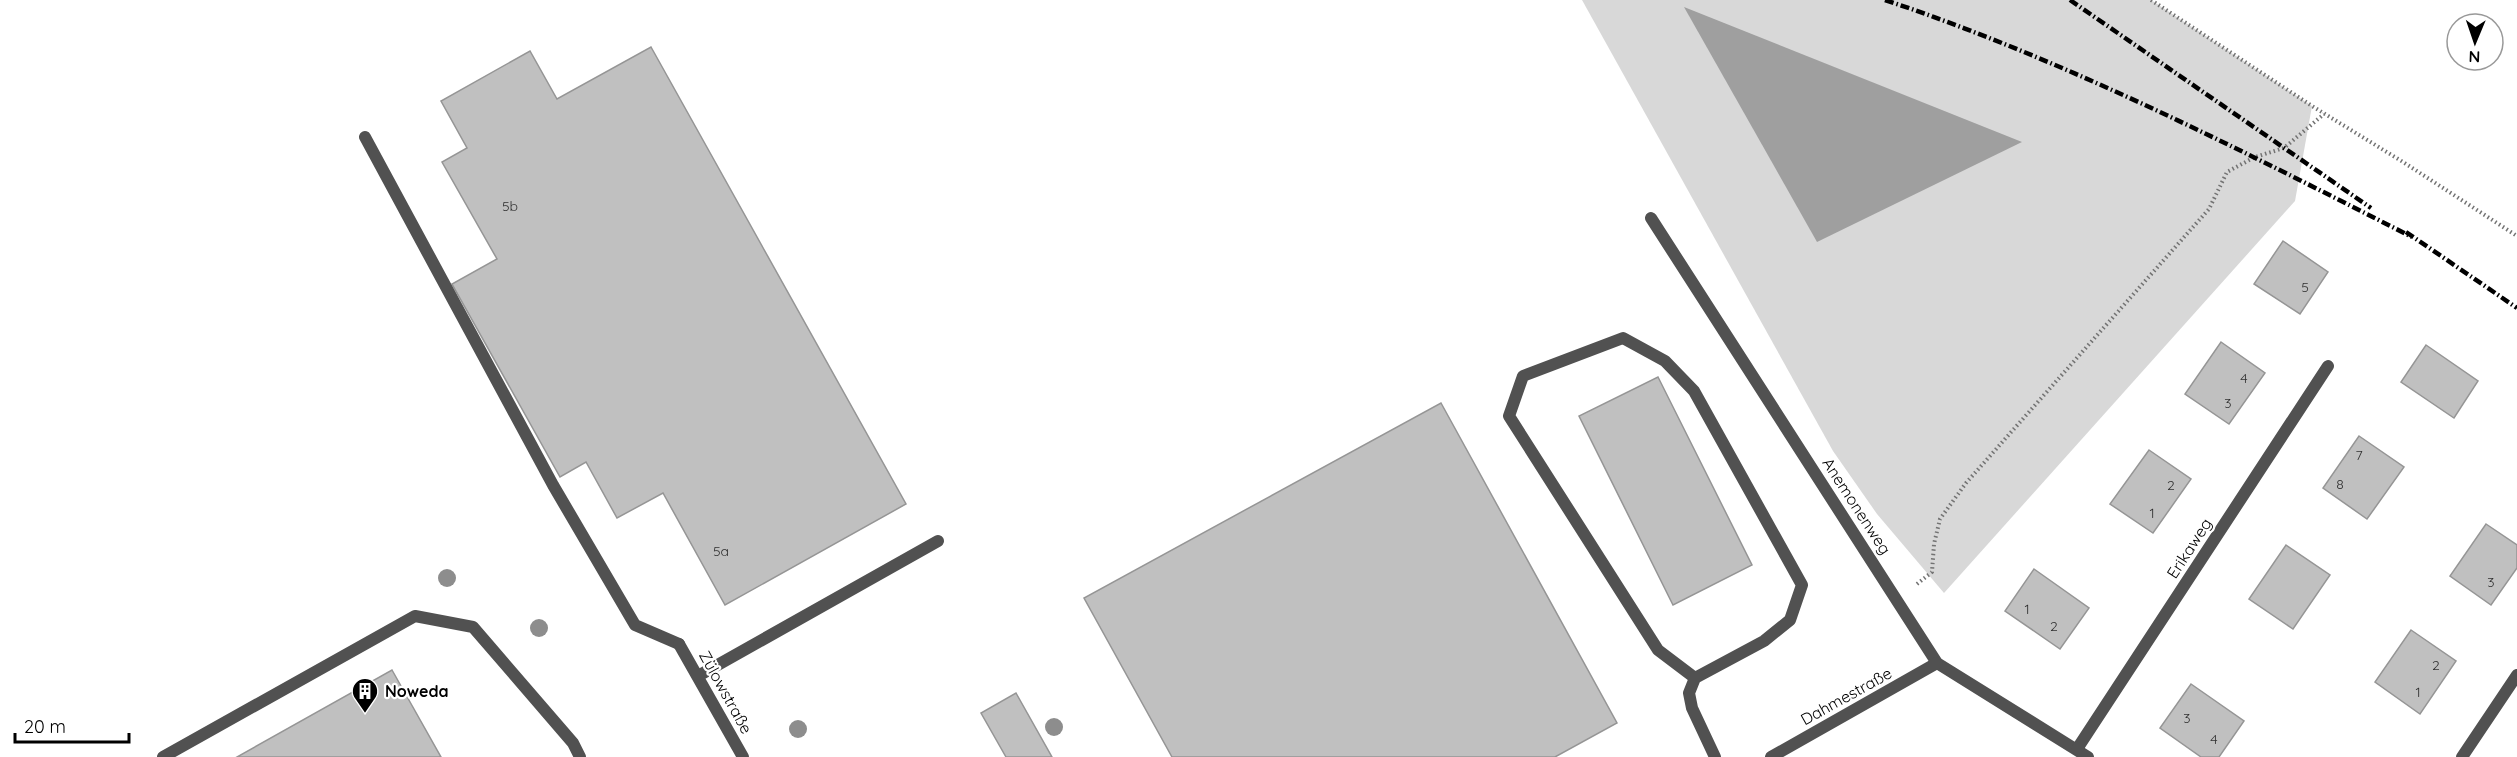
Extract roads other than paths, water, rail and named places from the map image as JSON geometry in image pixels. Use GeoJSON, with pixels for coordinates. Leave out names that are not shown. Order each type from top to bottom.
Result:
{"type":"FeatureCollection","features":[{"type":"Feature","properties":{"kind":"street","name":"Zülowstraße"},"geometry":{"type":"LineString","coordinates":[[365,137],[553,485],[635,625],[680,644],[743,757]]}},
{"type":"Feature","properties":{"kind":"street","name":"Anemonenweg"},"geometry":{"type":"LineString","coordinates":[[1652,218],[1937,663],[2088,757]]}},
{"type":"Feature","properties":{"kind":"street"},"geometry":{"type":"LineString","coordinates":[[1695,678],[1658,650],[1509,416],[1522,375],[1623,338],[1665,361],[1694,391],[1802,585],[1790,620],[1764,640],[1695,678],[1689,693],[1692,708],[1715,757]]}},
{"type":"Feature","properties":{"kind":"street","name":"Erikaweg"},"geometry":{"type":"LineString","coordinates":[[2077,749],[2328,366]]}},
{"type":"Feature","properties":{"kind":"street"},"geometry":{"type":"LineString","coordinates":[[698,676],[938,542]]}},
{"type":"Feature","properties":{"kind":"street"},"geometry":{"type":"LineString","coordinates":[[163,757],[415,616],[472,627],[573,743],[580,757]]}},
{"type":"Feature","properties":{"kind":"street","name":"Dahmestraße"},"geometry":{"type":"LineString","coordinates":[[1771,757],[1937,663]]}},
{"type":"Feature","properties":{"kind":"street"},"geometry":{"type":"LineString","coordinates":[[2462,757],[2517,675]]}},
{"type":"Feature","properties":{"kind":"railway"},"geometry":{"type":"LineString","coordinates":[[1885,0],[1953,24],[2087,79],[2218,140],[2412,237]]}},
{"type":"Feature","properties":{"kind":"railway"},"geometry":{"type":"LineString","coordinates":[[2070,0],[2371,208]]}},
{"type":"Feature","properties":{"kind":"railway"},"geometry":{"type":"LineString","coordinates":[[2406,232],[2517,308]]}},
{"type":"Feature","properties":{"kind":"place","name":"Noweda"},"geometry":{"type":"Point","coordinates":[365,714]}}]}
